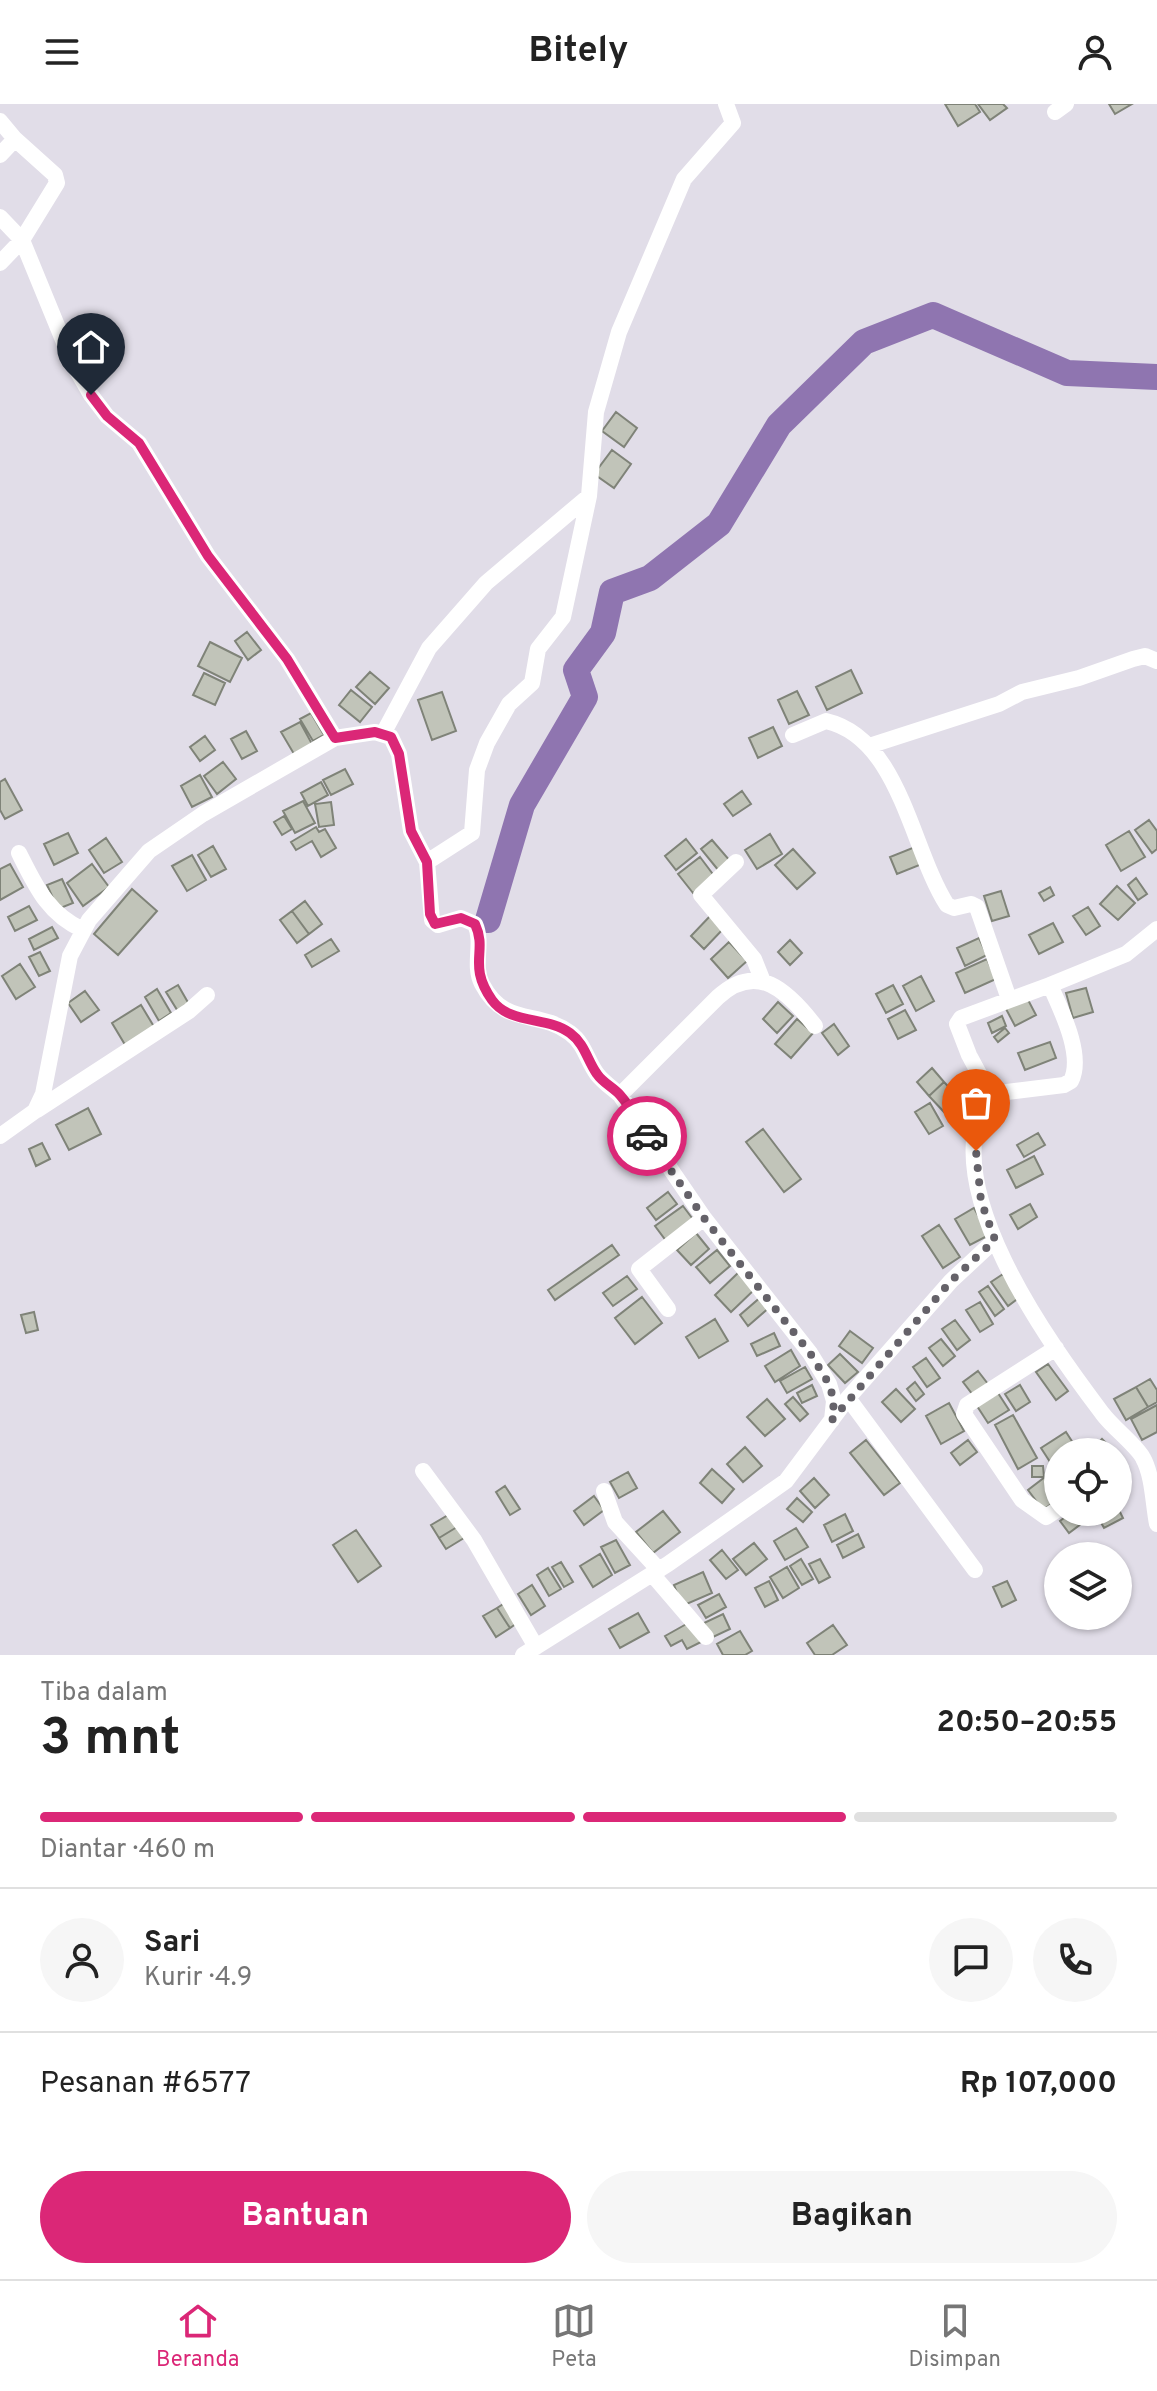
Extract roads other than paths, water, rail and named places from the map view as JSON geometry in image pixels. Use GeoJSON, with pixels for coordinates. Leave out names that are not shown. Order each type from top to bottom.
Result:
{"type":"FeatureCollection","features":[{"type":"Feature","properties":{"kind":"street"},"geometry":{"type":"LineString","coordinates":[[427,862],[472,833],[477,770],[502,714],[535,676],[535,659],[544,638],[563,617],[589,496],[596,412],[611,354],[684,179],[733,123],[726,104]]}},
{"type":"Feature","properties":{"kind":"street"},"geometry":{"type":"LineString","coordinates":[[0,121],[55,175],[57,183],[22,240],[0,263]]}},
{"type":"Feature","properties":{"kind":"street"},"geometry":{"type":"LineString","coordinates":[[0,155],[15,139]]}},
{"type":"Feature","properties":{"kind":"street"},"geometry":{"type":"LineString","coordinates":[[0,217],[22,240],[72,362],[91,395],[107,416],[139,443],[208,556],[287,659],[335,738]]}},
{"type":"Feature","properties":{"kind":"street"},"geometry":{"type":"LineString","coordinates":[[384,732],[429,648],[486,583],[589,496]]}},
{"type":"Feature","properties":{"kind":"street"},"geometry":{"type":"LineString","coordinates":[[872,745],[999,704],[1022,692],[1079,678],[1133,659],[1145,656],[1157,661]]}},
{"type":"Feature","properties":{"kind":"street"},"geometry":{"type":"LineString","coordinates":[[793,735],[826,721],[872,745],[947,905],[954,908],[971,904],[977,907],[1009,999]]}},
{"type":"Feature","properties":{"kind":"street"},"geometry":{"type":"LineString","coordinates":[[35,1111],[43,1094],[70,956],[83,930],[149,851],[203,814],[335,738],[384,732],[391,737],[399,754],[407,818],[417,849],[427,862],[432,920],[438,925],[461,918],[475,924],[480,940],[476,965],[482,983],[494,1002],[509,1014],[562,1028],[573,1035],[599,1078],[620,1095],[704,1218],[810,1353],[829,1384],[834,1401],[832,1420]]}},
{"type":"Feature","properties":{"kind":"street"},"geometry":{"type":"LineString","coordinates":[[19,853],[48,907],[63,921],[83,930]]}},
{"type":"Feature","properties":{"kind":"street"},"geometry":{"type":"LineString","coordinates":[[736,862],[701,895],[754,959],[762,979],[782,993],[815,1026]]}},
{"type":"Feature","properties":{"kind":"street"},"geometry":{"type":"LineString","coordinates":[[990,1094],[957,1024],[961,1018],[1126,954],[1157,929]]}},
{"type":"Feature","properties":{"kind":"street"},"geometry":{"type":"LineString","coordinates":[[620,1095],[731,984],[745,979],[762,979]]}},
{"type":"Feature","properties":{"kind":"street"},"geometry":{"type":"LineString","coordinates":[[1050,985],[1061,1010],[1075,1064],[1071,1081],[1064,1085],[990,1094],[980,1108],[975,1134],[976,1169],[981,1201],[1021,1295],[1116,1438]]}},
{"type":"Feature","properties":{"kind":"street"},"geometry":{"type":"LineString","coordinates":[[0,1136],[189,1011],[207,995]]}},
{"type":"Feature","properties":{"kind":"street"},"geometry":{"type":"LineString","coordinates":[[668,1309],[639,1269],[704,1218]]}},
{"type":"Feature","properties":{"kind":"street"},"geometry":{"type":"LineString","coordinates":[[423,1471],[474,1540],[529,1651],[655,1572],[786,1481],[848,1398],[951,1281],[995,1240]]}},
{"type":"Feature","properties":{"kind":"street"},"geometry":{"type":"LineString","coordinates":[[1044,1516],[1024,1503],[964,1414],[967,1405],[1056,1348]]}},
{"type":"Feature","properties":{"kind":"street"},"geometry":{"type":"LineString","coordinates":[[848,1398],[975,1570]]}},
{"type":"Feature","properties":{"kind":"street"},"geometry":{"type":"LineString","coordinates":[[1132,1450],[1138,1450],[1145,1462],[1157,1524]]}},
{"type":"Feature","properties":{"kind":"street"},"geometry":{"type":"LineString","coordinates":[[604,1491],[615,1522],[706,1637]]}},
{"type":"Feature","properties":{"kind":"waterway"},"geometry":{"type":"LineString","coordinates":[[488,920],[522,805],[585,697],[576,670],[603,633],[612,592],[650,578],[719,524],[779,425],[864,342],[933,315],[1067,373],[1157,377]]}}]}
